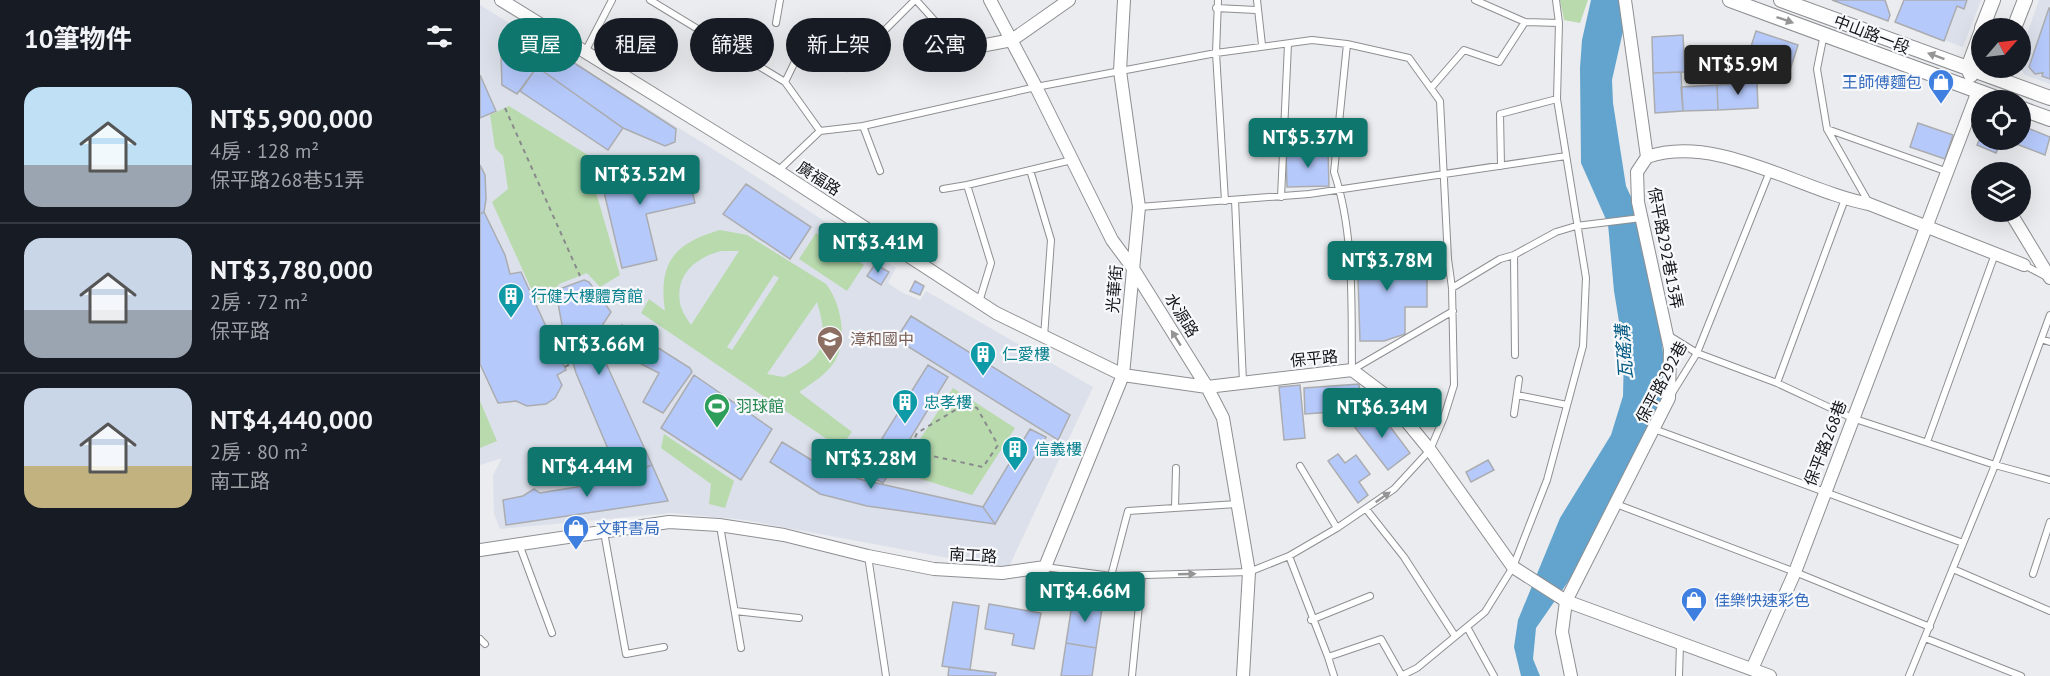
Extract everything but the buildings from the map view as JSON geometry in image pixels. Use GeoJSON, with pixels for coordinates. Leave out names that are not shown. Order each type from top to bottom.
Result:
{"type":"FeatureCollection","features":[{"type":"Feature","properties":{"kind":"street","name":"廣福路"},"geometry":{"type":"LineString","coordinates":[[501,0],[778,171],[979,302],[1044,337],[1123,375]]}},
{"type":"Feature","properties":{"kind":"street","name":"水源路"},"geometry":{"type":"LineString","coordinates":[[990,0],[1112,240],[1132,267],[1207,387],[1223,418],[1249,572],[1243,676]]}},
{"type":"Feature","properties":{"kind":"street"},"geometry":{"type":"LineString","coordinates":[[987,45],[1012,40],[1069,0]]}},
{"type":"Feature","properties":{"kind":"street","name":"光華街"},"geometry":{"type":"LineString","coordinates":[[1045,567],[1123,375],[1139,207],[1120,71],[1124,0]]}},
{"type":"Feature","properties":{"kind":"street","name":"保平路292巷13弄"},"geometry":{"type":"LineString","coordinates":[[1624,0],[1647,157],[1637,172],[1638,202],[1670,349],[1669,398]]}},
{"type":"Feature","properties":{"kind":"street","name":"中山路一段"},"geometry":{"type":"LineString","coordinates":[[1730,0],[1975,90]]}},
{"type":"Feature","properties":{"kind":"street","name":"中山路一段"},"geometry":{"type":"LineString","coordinates":[[1781,0],[1971,69]]}},
{"type":"Feature","properties":{"kind":"street"},"geometry":{"type":"LineString","coordinates":[[1986,18],[1993,0]]}},
{"type":"Feature","properties":{"kind":"street"},"geometry":{"type":"LineString","coordinates":[[2018,18],[2025,0]]}},
{"type":"Feature","properties":{"kind":"street"},"geometry":{"type":"LineString","coordinates":[[1971,60],[1968,68],[1978,90]]}},
{"type":"Feature","properties":{"kind":"street"},"geometry":{"type":"LineString","coordinates":[[1979,90],[1991,78]]}},
{"type":"Feature","properties":{"kind":"street","name":"中山路一段"},"geometry":{"type":"LineString","coordinates":[[2007,78],[2050,98]]}},
{"type":"Feature","properties":{"kind":"street","name":"保平路268巷"},"geometry":{"type":"LineString","coordinates":[[1751,673],[1795,572],[1971,110]]}},
{"type":"Feature","properties":{"kind":"street"},"geometry":{"type":"LineString","coordinates":[[2031,112],[2050,119]]}},
{"type":"Feature","properties":{"kind":"street"},"geometry":{"type":"LineString","coordinates":[[1647,157],[1658,153],[1717,155],[1770,171],[1845,199],[1869,204],[2024,265]]}},
{"type":"Feature","properties":{"kind":"street"},"geometry":{"type":"LineString","coordinates":[[2016,222],[2050,279]]}},
{"type":"Feature","properties":{"kind":"street","name":"保平路"},"geometry":{"type":"LineString","coordinates":[[1123,375],[1207,387],[1352,370],[1384,394],[1430,450],[1518,570],[1561,599]]}},
{"type":"Feature","properties":{"kind":"street","name":"保平路292巷"},"geometry":{"type":"LineString","coordinates":[[1571,676],[1562,632],[1561,599],[1615,504],[1669,398]]}},
{"type":"Feature","properties":{"kind":"street","name":"南工路"},"geometry":{"type":"LineString","coordinates":[[480,550],[669,522],[719,525],[784,535],[868,556],[934,569],[1002,573],[1045,567]]}},
{"type":"Feature","properties":{"kind":"street"},"geometry":{"type":"LineString","coordinates":[[1561,599],[1751,673],[1770,676]]}},
{"type":"Feature","properties":{"kind":"lane"},"geometry":{"type":"LineString","coordinates":[[585,52],[612,0]]}},
{"type":"Feature","properties":{"kind":"lane"},"geometry":{"type":"LineString","coordinates":[[650,0],[785,82],[820,131],[778,171]]}},
{"type":"Feature","properties":{"kind":"lane"},"geometry":{"type":"LineString","coordinates":[[776,23],[780,0]]}},
{"type":"Feature","properties":{"kind":"lane"},"geometry":{"type":"LineString","coordinates":[[891,24],[915,0],[932,18]]}},
{"type":"Feature","properties":{"kind":"lane"},"geometry":{"type":"LineString","coordinates":[[1257,0],[1256,10],[1262,45]]}},
{"type":"Feature","properties":{"kind":"lane"},"geometry":{"type":"LineString","coordinates":[[1475,0],[1525,22],[1559,23]]}},
{"type":"Feature","properties":{"kind":"lane"},"geometry":{"type":"LineString","coordinates":[[1328,657],[1382,639],[1401,676],[1417,668],[1485,612],[1518,570],[1547,480],[1582,346],[1586,278],[1557,99],[1559,23],[1556,0]]}},
{"type":"Feature","properties":{"kind":"lane"},"geometry":{"type":"LineString","coordinates":[[1225,201],[1216,53],[1217,4],[1256,10]]}},
{"type":"Feature","properties":{"kind":"lane"},"geometry":{"type":"LineString","coordinates":[[1431,88],[1464,50],[1499,62],[1525,22]]}},
{"type":"Feature","properties":{"kind":"lane"},"geometry":{"type":"LineString","coordinates":[[1824,34],[1817,69],[1827,129],[1869,204]]}},
{"type":"Feature","properties":{"kind":"lane","name":"南工路"},"geometry":{"type":"LineString","coordinates":[[820,131],[863,126],[1036,87],[1216,53],[1262,45],[1288,45],[1311,40],[1347,44],[1409,58],[1440,100],[1452,288],[1454,385],[1430,450],[1394,489],[1366,509],[1289,556],[1249,572],[1111,576],[1045,567]]}},
{"type":"Feature","properties":{"kind":"lane"},"geometry":{"type":"LineString","coordinates":[[1347,44],[1334,172],[1340,190],[1349,243],[1352,370],[1453,311]]}},
{"type":"Feature","properties":{"kind":"lane"},"geometry":{"type":"LineString","coordinates":[[1281,197],[1288,45]]}},
{"type":"Feature","properties":{"kind":"lane"},"geometry":{"type":"LineString","coordinates":[[785,82],[790,72]]}},
{"type":"Feature","properties":{"kind":"lane"},"geometry":{"type":"LineString","coordinates":[[1501,166],[1500,114],[1557,99]]}},
{"type":"Feature","properties":{"kind":"lane"},"geometry":{"type":"LineString","coordinates":[[863,126],[880,171]]}},
{"type":"Feature","properties":{"kind":"lane"},"geometry":{"type":"LineString","coordinates":[[1827,129],[1948,172]]}},
{"type":"Feature","properties":{"kind":"lane"},"geometry":{"type":"LineString","coordinates":[[1139,207],[1281,197],[1340,190],[1566,156]]}},
{"type":"Feature","properties":{"kind":"lane"},"geometry":{"type":"LineString","coordinates":[[943,189],[1072,160]]}},
{"type":"Feature","properties":{"kind":"lane"},"geometry":{"type":"LineString","coordinates":[[1030,170],[1052,240],[1044,337]]}},
{"type":"Feature","properties":{"kind":"lane","name":"保平路292巷"},"geometry":{"type":"LineString","coordinates":[[1669,398],[1697,353],[1770,171]]}},
{"type":"Feature","properties":{"kind":"lane"},"geometry":{"type":"LineString","coordinates":[[967,185],[991,263],[979,302]]}},
{"type":"Feature","properties":{"kind":"lane"},"geometry":{"type":"LineString","coordinates":[[1777,383],[1845,199]]}},
{"type":"Feature","properties":{"kind":"lane"},"geometry":{"type":"LineString","coordinates":[[1235,200],[1243,382]]}},
{"type":"Feature","properties":{"kind":"lane"},"geometry":{"type":"LineString","coordinates":[[1452,288],[1500,259],[1514,255],[1556,232],[1576,226],[1641,218]]}},
{"type":"Feature","properties":{"kind":"lane"},"geometry":{"type":"LineString","coordinates":[[1926,442],[1995,254]]}},
{"type":"Feature","properties":{"kind":"lane"},"geometry":{"type":"LineString","coordinates":[[1514,255],[1515,355]]}},
{"type":"Feature","properties":{"kind":"lane"},"geometry":{"type":"LineString","coordinates":[[2024,265],[2050,279]]}},
{"type":"Feature","properties":{"kind":"lane"},"geometry":{"type":"LineString","coordinates":[[1909,676],[1995,465],[2050,315]]}},
{"type":"Feature","properties":{"kind":"lane"},"geometry":{"type":"LineString","coordinates":[[1667,335],[1697,353],[1777,383],[1852,418],[1995,465],[2050,480]]}},
{"type":"Feature","properties":{"kind":"lane"},"geometry":{"type":"LineString","coordinates":[[2041,339],[2050,342]]}},
{"type":"Feature","properties":{"kind":"lane"},"geometry":{"type":"LineString","coordinates":[[1514,414],[1519,379]]}},
{"type":"Feature","properties":{"kind":"lane"},"geometry":{"type":"LineString","coordinates":[[1516,396],[1567,405]]}},
{"type":"Feature","properties":{"kind":"lane"},"geometry":{"type":"LineString","coordinates":[[1654,429],[1825,490],[1963,543]]}},
{"type":"Feature","properties":{"kind":"lane"},"geometry":{"type":"LineString","coordinates":[[1300,466],[1337,528]]}},
{"type":"Feature","properties":{"kind":"lane"},"geometry":{"type":"LineString","coordinates":[[1175,508],[1176,468]]}},
{"type":"Feature","properties":{"kind":"lane"},"geometry":{"type":"LineString","coordinates":[[1111,576],[1128,511],[1237,504]]}},
{"type":"Feature","properties":{"kind":"lane"},"geometry":{"type":"LineString","coordinates":[[1615,504],[1795,572],[1930,627]]}},
{"type":"Feature","properties":{"kind":"lane"},"geometry":{"type":"LineString","coordinates":[[1366,509],[1404,557],[1455,636]]}},
{"type":"Feature","properties":{"kind":"lane"},"geometry":{"type":"LineString","coordinates":[[2033,574],[2050,522]]}},
{"type":"Feature","properties":{"kind":"lane"},"geometry":{"type":"LineString","coordinates":[[719,525],[741,648]]}},
{"type":"Feature","properties":{"kind":"lane"},"geometry":{"type":"LineString","coordinates":[[604,532],[626,654],[664,647]]}},
{"type":"Feature","properties":{"kind":"lane"},"geometry":{"type":"LineString","coordinates":[[519,543],[552,633]]}},
{"type":"Feature","properties":{"kind":"lane"},"geometry":{"type":"LineString","coordinates":[[868,556],[886,676]]}},
{"type":"Feature","properties":{"kind":"lane"},"geometry":{"type":"LineString","coordinates":[[1289,556],[1311,620],[1334,676]]}},
{"type":"Feature","properties":{"kind":"lane"},"geometry":{"type":"LineString","coordinates":[[1953,569],[2050,611]]}},
{"type":"Feature","properties":{"kind":"lane"},"geometry":{"type":"LineString","coordinates":[[1132,676],[1142,575]]}},
{"type":"Feature","properties":{"kind":"lane"},"geometry":{"type":"LineString","coordinates":[[1311,620],[1370,596]]}},
{"type":"Feature","properties":{"kind":"lane"},"geometry":{"type":"LineString","coordinates":[[735,612],[799,618]]}},
{"type":"Feature","properties":{"kind":"lane"},"geometry":{"type":"LineString","coordinates":[[1467,627],[1494,676]]}},
{"type":"Feature","properties":{"kind":"lane"},"geometry":{"type":"LineString","coordinates":[[1925,638],[2021,676]]}},
{"type":"Feature","properties":{"kind":"lane"},"geometry":{"type":"LineString","coordinates":[[1679,676],[1680,644]]}},
{"type":"Feature","properties":{"kind":"path"},"geometry":{"type":"LineString","coordinates":[[505,108],[580,276]]}},
{"type":"Feature","properties":{"kind":"path"},"geometry":{"type":"LineString","coordinates":[[565,367],[573,362]]}},
{"type":"Feature","properties":{"kind":"path"},"geometry":{"type":"LineString","coordinates":[[967,403],[977,408],[998,445],[983,467],[909,451],[917,433],[967,403]]}},
{"type":"Feature","properties":{"kind":"shaded area"},"geometry":{"type":"Polygon","coordinates":[[[1904,0],[1981,0],[1974,18],[1971,18],[1971,26],[1963,47],[1895,22],[1904,0]]]}},
{"type":"Feature","properties":{"kind":"shaded area"},"geometry":{"type":"Polygon","coordinates":[[[2039,0],[2050,0],[2050,84],[2031,77],[2031,23],[2039,0]]]}},
{"type":"Feature","properties":{"kind":"shaded area"},"geometry":{"type":"Polygon","coordinates":[[[480,5],[501,18],[498,18],[498,72],[582,72],[582,68],[737,164],[896,268],[888,283],[901,292],[920,300],[926,291],[1093,387],[1008,569],[745,520],[672,513],[500,529],[494,514],[493,475],[502,458],[480,465],[480,5]]]}},
{"type":"Feature","properties":{"kind":"green space"},"geometry":{"type":"Polygon","coordinates":[[[1560,0],[1588,0],[1580,23],[1564,20],[1560,0]]]}},
{"type":"Feature","properties":{"kind":"green space"},"geometry":{"type":"Polygon","coordinates":[[[509,106],[591,157],[593,182],[620,275],[600,287],[587,273],[559,284],[551,300],[539,306],[492,202],[508,189],[503,156],[495,148],[490,115],[509,106]]]}},
{"type":"Feature","properties":{"kind":"green space"},"geometry":{"type":"Polygon","coordinates":[[[720,230],[747,235],[826,284],[836,301],[841,321],[839,352],[828,370],[799,392],[852,432],[840,448],[641,313],[649,299],[665,311],[663,294],[667,268],[681,249],[704,235],[720,230]],[[721,251],[696,262],[684,275],[679,293],[684,314],[691,325],[739,251],[721,251]],[[774,275],[727,347],[732,350],[779,278],[774,275]],[[817,302],[767,374],[784,377],[808,363],[815,356],[823,340],[817,302]]]}},
{"type":"Feature","properties":{"kind":"green space"},"geometry":{"type":"Polygon","coordinates":[[[816,233],[864,265],[847,291],[799,259],[816,233]]]}},
{"type":"Feature","properties":{"kind":"green space"},"geometry":{"type":"Polygon","coordinates":[[[953,388],[1015,428],[972,495],[899,472],[953,388]]]}},
{"type":"Feature","properties":{"kind":"green space"},"geometry":{"type":"Polygon","coordinates":[[[480,401],[497,441],[480,448],[480,401]]]}},
{"type":"Feature","properties":{"kind":"green space"},"geometry":{"type":"Polygon","coordinates":[[[664,434],[734,481],[725,508],[709,504],[711,484],[661,448],[664,434]]]}},
{"type":"Feature","properties":{"kind":"water","name":"瓦磘溝"},"geometry":{"type":"Polygon","coordinates":[[[1591,0],[1630,0],[1612,80],[1613,103],[1626,186],[1638,212],[1661,335],[1666,381],[1658,414],[1570,579],[1536,628],[1533,659],[1540,676],[1521,676],[1514,647],[1518,620],[1560,518],[1611,435],[1623,396],[1624,352],[1614,291],[1608,224],[1581,163],[1580,68],[1582,40],[1591,0]]]}},
{"type":"Feature","properties":{"kind":"place","name":"王師傅麵包"},"geometry":{"type":"Point","coordinates":[1941,105]}},
{"type":"Feature","properties":{"kind":"place","name":"行健大樓體育館"},"geometry":{"type":"Point","coordinates":[511,319]}},
{"type":"Feature","properties":{"kind":"place","name":"漳和國中"},"geometry":{"type":"Point","coordinates":[830,362]}},
{"type":"Feature","properties":{"kind":"place","name":"仁愛樓"},"geometry":{"type":"Point","coordinates":[983,377]}},
{"type":"Feature","properties":{"kind":"place","name":"忠孝樓"},"geometry":{"type":"Point","coordinates":[905,425]}},
{"type":"Feature","properties":{"kind":"place","name":"羽球館"},"geometry":{"type":"Point","coordinates":[717,429]}},
{"type":"Feature","properties":{"kind":"place","name":"信義樓"},"geometry":{"type":"Point","coordinates":[1015,472]}},
{"type":"Feature","properties":{"kind":"place","name":"文軒書局"},"geometry":{"type":"Point","coordinates":[576,551]}},
{"type":"Feature","properties":{"kind":"place","name":"佳樂快速彩色"},"geometry":{"type":"Point","coordinates":[1694,623]}}]}
